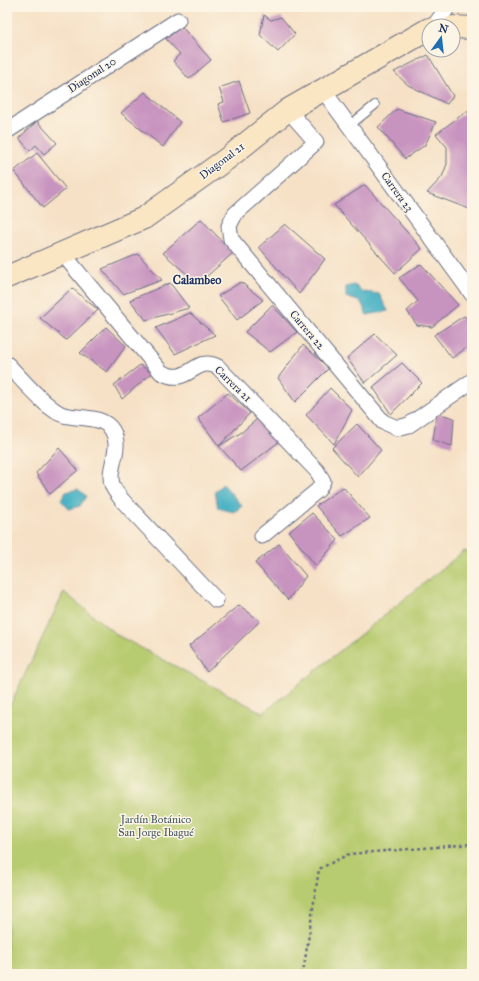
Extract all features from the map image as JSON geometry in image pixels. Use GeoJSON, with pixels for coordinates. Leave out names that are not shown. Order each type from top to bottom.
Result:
{"type":"FeatureCollection","features":[{"type":"Feature","properties":{"kind":"street"},"geometry":{"type":"LineString","coordinates":[[440,18],[448,7]]}},
{"type":"Feature","properties":{"kind":"street","name":"Diagonal 20"},"geometry":{"type":"LineString","coordinates":[[7,131],[178,20]]}},
{"type":"Feature","properties":{"kind":"street"},"geometry":{"type":"LineString","coordinates":[[461,27],[472,28]]}},
{"type":"Feature","properties":{"kind":"street","name":"Diagonal 21"},"geometry":{"type":"LineString","coordinates":[[7,276],[63,254],[144,218],[228,158],[288,110],[421,34]]}},
{"type":"Feature","properties":{"kind":"street","name":"Carrera 23"},"geometry":{"type":"LineString","coordinates":[[323,90],[472,294]]}},
{"type":"Feature","properties":{"kind":"street","name":"Carrera 22"},"geometry":{"type":"LineString","coordinates":[[288,110],[316,142],[235,214],[229,226],[231,239],[383,422],[397,428],[409,425],[472,381]]}},
{"type":"Feature","properties":{"kind":"street","name":"Carrera 21"},"geometry":{"type":"LineString","coordinates":[[63,254],[161,372],[170,378],[181,377],[202,364],[211,363],[218,367],[317,471],[323,481],[318,490],[262,536]]}},
{"type":"Feature","properties":{"kind":"street"},"geometry":{"type":"LineString","coordinates":[[7,364],[51,409],[63,415],[99,421],[112,430],[117,449],[112,473],[113,486],[122,500],[216,600]]}},
{"type":"Feature","properties":{"kind":"lane"},"geometry":{"type":"LineString","coordinates":[[349,126],[375,105]]}},
{"type":"Feature","properties":{"kind":"path"},"geometry":{"type":"LineString","coordinates":[[300,974],[304,967],[319,868],[349,854],[472,844]]}},
{"type":"Feature","properties":{"kind":"green space","name":"Jardín Botánico San Jorge Ibagué"},"geometry":{"type":"Polygon","coordinates":[[[464,551],[472,553],[472,974],[7,974],[7,712],[64,592],[117,635],[263,713],[464,551]]]}},
{"type":"Feature","properties":{"kind":"water"},"geometry":{"type":"Polygon","coordinates":[[[354,285],[363,292],[379,294],[388,311],[367,315],[361,302],[346,297],[346,287],[354,285]]]}},
{"type":"Feature","properties":{"kind":"water"},"geometry":{"type":"Polygon","coordinates":[[[223,484],[242,506],[234,512],[218,508],[215,491],[223,484]]]}},
{"type":"Feature","properties":{"kind":"water"},"geometry":{"type":"Polygon","coordinates":[[[78,489],[86,496],[80,506],[69,509],[61,500],[66,492],[78,489]]]}},
{"type":"Feature","properties":{"kind":"building"},"geometry":{"type":"Polygon","coordinates":[[[264,15],[271,20],[281,17],[295,34],[278,52],[260,35],[264,15]]]}},
{"type":"Feature","properties":{"kind":"building"},"geometry":{"type":"Polygon","coordinates":[[[181,26],[211,60],[189,79],[173,61],[180,54],[166,39],[181,26]]]}},
{"type":"Feature","properties":{"kind":"building"},"geometry":{"type":"Polygon","coordinates":[[[422,58],[430,58],[453,96],[447,104],[408,85],[394,72],[422,58]]]}},
{"type":"Feature","properties":{"kind":"building"},"geometry":{"type":"Polygon","coordinates":[[[239,81],[250,113],[224,122],[218,104],[224,102],[219,88],[239,81]]]}},
{"type":"Feature","properties":{"kind":"building"},"geometry":{"type":"Polygon","coordinates":[[[145,92],[180,122],[163,147],[121,113],[145,92]]]}},
{"type":"Feature","properties":{"kind":"building"},"geometry":{"type":"Polygon","coordinates":[[[397,109],[436,122],[425,145],[405,159],[378,127],[397,109]]]}},
{"type":"Feature","properties":{"kind":"building"},"geometry":{"type":"Polygon","coordinates":[[[467,111],[472,120],[472,210],[427,193],[442,177],[447,164],[447,147],[436,134],[467,111]]]}},
{"type":"Feature","properties":{"kind":"building"},"geometry":{"type":"Polygon","coordinates":[[[37,121],[57,143],[44,154],[36,145],[30,151],[19,138],[37,121]]]}},
{"type":"Feature","properties":{"kind":"building"},"geometry":{"type":"Polygon","coordinates":[[[37,153],[66,189],[43,208],[14,171],[37,153]]]}},
{"type":"Feature","properties":{"kind":"building"},"geometry":{"type":"Polygon","coordinates":[[[365,185],[422,249],[395,273],[334,205],[365,185]]]}},
{"type":"Feature","properties":{"kind":"building"},"geometry":{"type":"Polygon","coordinates":[[[201,219],[233,253],[198,284],[163,253],[201,219]]]}},
{"type":"Feature","properties":{"kind":"building"},"geometry":{"type":"Polygon","coordinates":[[[285,224],[325,259],[299,294],[259,247],[285,224]]]}},
{"type":"Feature","properties":{"kind":"building"},"geometry":{"type":"Polygon","coordinates":[[[138,254],[162,280],[123,294],[102,269],[138,254]]]}},
{"type":"Feature","properties":{"kind":"building"},"geometry":{"type":"Polygon","coordinates":[[[421,264],[458,305],[432,327],[417,325],[407,311],[418,301],[399,278],[421,264]]]}},
{"type":"Feature","properties":{"kind":"building"},"geometry":{"type":"Polygon","coordinates":[[[241,282],[263,300],[237,320],[218,296],[241,282]]]}},
{"type":"Feature","properties":{"kind":"building"},"geometry":{"type":"Polygon","coordinates":[[[170,283],[189,308],[146,320],[130,300],[170,283]]]}},
{"type":"Feature","properties":{"kind":"building"},"geometry":{"type":"Polygon","coordinates":[[[72,288],[98,310],[66,340],[40,318],[72,288]]]}},
{"type":"Feature","properties":{"kind":"building"},"geometry":{"type":"Polygon","coordinates":[[[272,305],[297,332],[270,352],[245,332],[272,305]]]}},
{"type":"Feature","properties":{"kind":"building"},"geometry":{"type":"Polygon","coordinates":[[[190,313],[215,335],[175,354],[156,328],[190,313]]]}},
{"type":"Feature","properties":{"kind":"building"},"geometry":{"type":"Polygon","coordinates":[[[464,316],[472,323],[472,344],[452,358],[434,335],[464,316]]]}},
{"type":"Feature","properties":{"kind":"building"},"geometry":{"type":"Polygon","coordinates":[[[106,327],[126,346],[107,372],[80,353],[106,327]]]}},
{"type":"Feature","properties":{"kind":"building"},"geometry":{"type":"Polygon","coordinates":[[[375,334],[397,355],[365,383],[347,358],[375,334]]]}},
{"type":"Feature","properties":{"kind":"building"},"geometry":{"type":"Polygon","coordinates":[[[303,345],[329,368],[295,402],[278,378],[303,345]]]}},
{"type":"Feature","properties":{"kind":"building"},"geometry":{"type":"Polygon","coordinates":[[[402,363],[422,383],[391,414],[373,387],[402,363]]]}},
{"type":"Feature","properties":{"kind":"building"},"geometry":{"type":"Polygon","coordinates":[[[140,365],[152,373],[122,399],[114,385],[140,365]]]}},
{"type":"Feature","properties":{"kind":"building"},"geometry":{"type":"Polygon","coordinates":[[[330,388],[352,410],[334,444],[306,415],[330,388]]]}},
{"type":"Feature","properties":{"kind":"building"},"geometry":{"type":"Polygon","coordinates":[[[228,393],[250,413],[219,446],[198,418],[228,393]]]}},
{"type":"Feature","properties":{"kind":"building"},"geometry":{"type":"Polygon","coordinates":[[[437,413],[454,418],[452,446],[433,440],[437,413]]]}},
{"type":"Feature","properties":{"kind":"building"},"geometry":{"type":"Polygon","coordinates":[[[257,419],[280,441],[241,471],[219,446],[242,432],[257,419]]]}},
{"type":"Feature","properties":{"kind":"building"},"geometry":{"type":"Polygon","coordinates":[[[357,424],[381,450],[358,477],[332,448],[357,424]]]}},
{"type":"Feature","properties":{"kind":"building"},"geometry":{"type":"Polygon","coordinates":[[[59,448],[78,470],[50,494],[36,473],[59,448]]]}},
{"type":"Feature","properties":{"kind":"building"},"geometry":{"type":"Polygon","coordinates":[[[343,487],[370,518],[342,536],[316,506],[343,487]]]}},
{"type":"Feature","properties":{"kind":"building"},"geometry":{"type":"Polygon","coordinates":[[[312,513],[338,540],[316,566],[289,532],[312,513]]]}},
{"type":"Feature","properties":{"kind":"building"},"geometry":{"type":"Polygon","coordinates":[[[279,544],[306,576],[288,600],[255,563],[279,544]]]}},
{"type":"Feature","properties":{"kind":"building"},"geometry":{"type":"Polygon","coordinates":[[[239,605],[260,621],[207,672],[189,646],[239,605]]]}},
{"type":"Feature","properties":{"kind":"district","name":"Calambeo"},"geometry":{"type":"Point","coordinates":[197,280]}}]}
